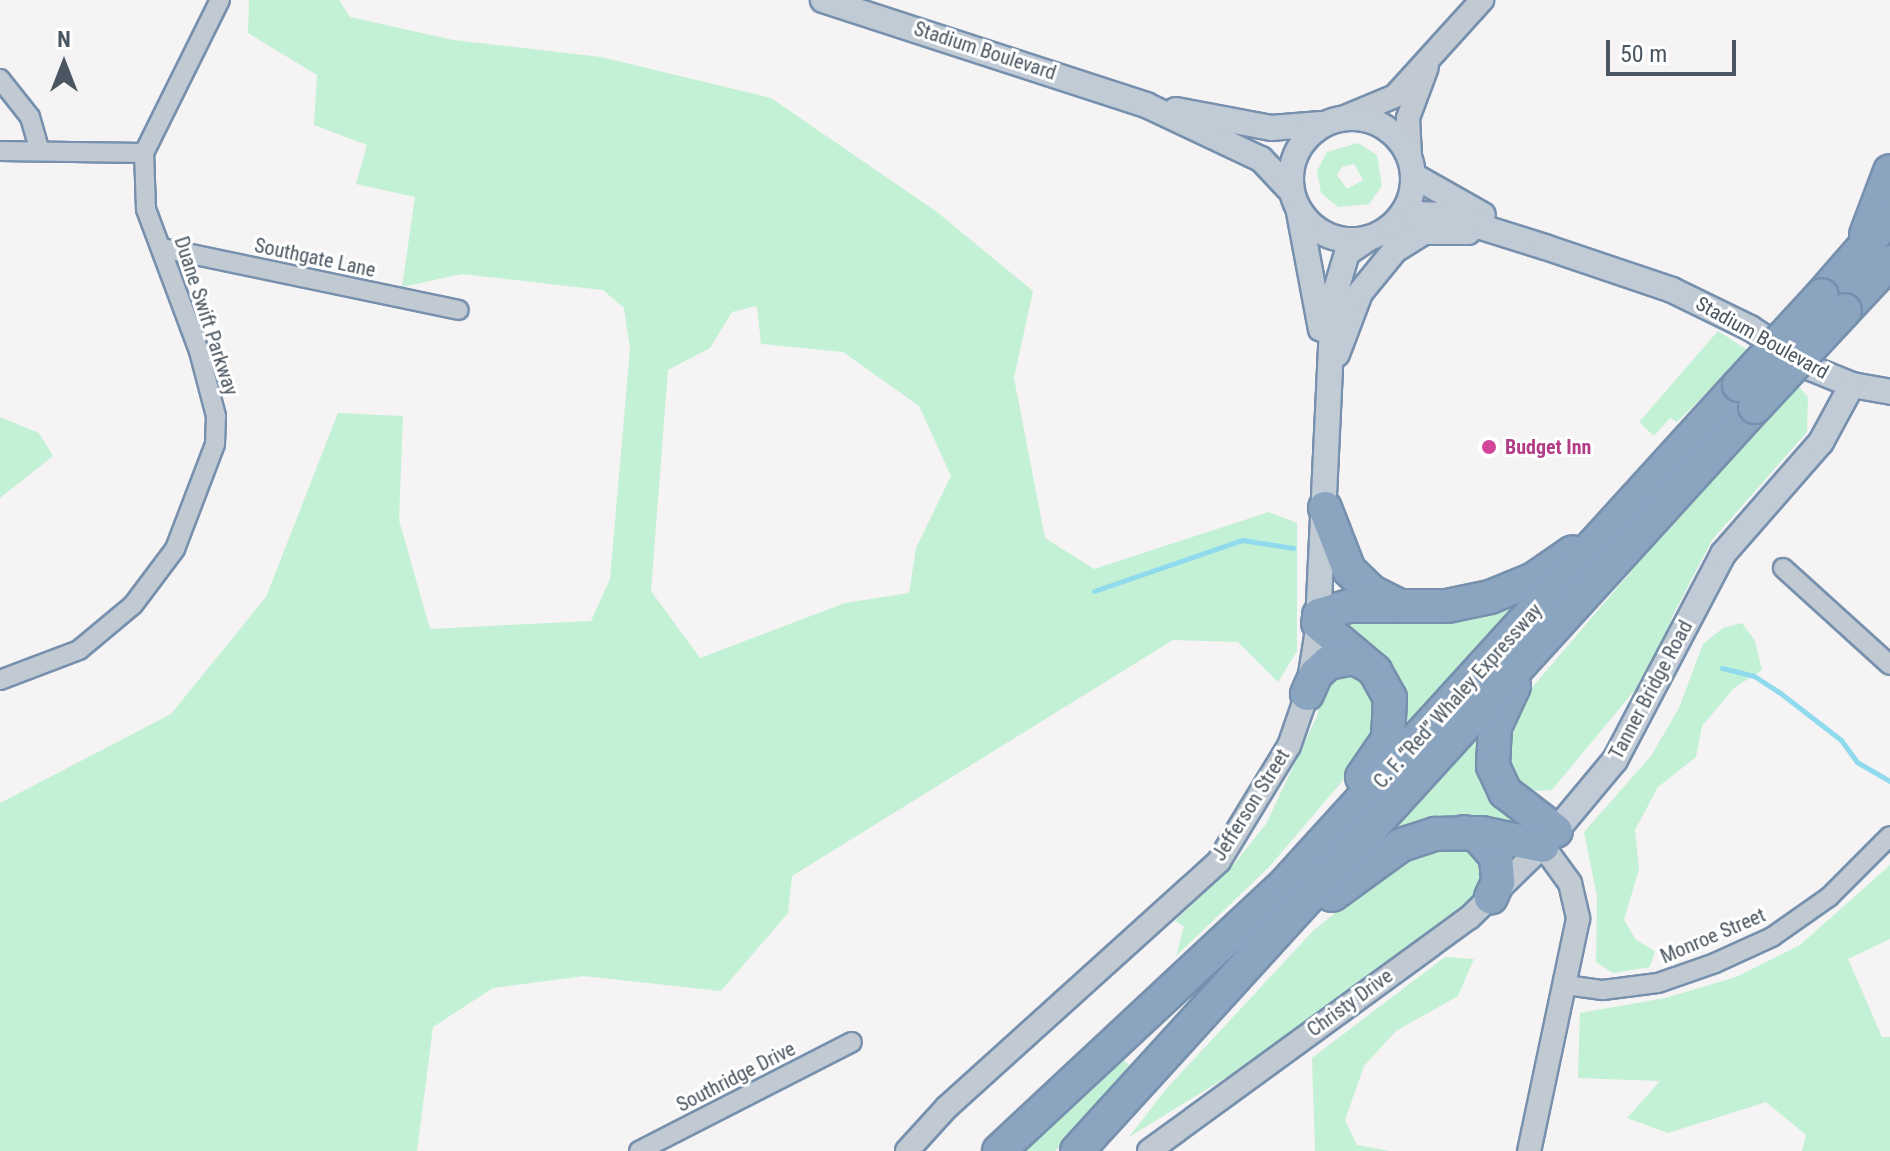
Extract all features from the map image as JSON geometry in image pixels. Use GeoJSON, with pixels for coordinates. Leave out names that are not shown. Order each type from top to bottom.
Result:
{"type":"FeatureCollection","features":[{"type":"Feature","properties":{"kind":"highway"},"geometry":{"type":"LineString","coordinates":[[1856,261],[1890,171]]}},
{"type":"Feature","properties":{"kind":"highway","name":"C. F. “Red” Whaley Expressway"},"geometry":{"type":"LineString","coordinates":[[1833,303],[1856,261],[1890,217]]}},
{"type":"Feature","properties":{"kind":"highway","name":"C. F. “Red” Whaley Expressway"},"geometry":{"type":"LineString","coordinates":[[1077,1151],[1532,652],[1747,396],[1833,303],[1890,262]]}},
{"type":"Feature","properties":{"kind":"highway","name":"C. F. “Red” Whaley Expressway"},"geometry":{"type":"LineString","coordinates":[[999,1151],[1286,883],[1635,502],[1747,396]]}},
{"type":"Feature","properties":{"kind":"highway"},"geometry":{"type":"LineString","coordinates":[[1286,883],[1388,739],[1390,698],[1366,664],[1319,619],[1349,606],[1447,606],[1513,590],[1560,562],[1635,502]]}},
{"type":"Feature","properties":{"kind":"highway"},"geometry":{"type":"LineString","coordinates":[[1325,508],[1349,570],[1372,592],[1399,606]]}},
{"type":"Feature","properties":{"kind":"highway"},"geometry":{"type":"LineString","coordinates":[[1532,652],[1495,727],[1493,766],[1505,792],[1550,838]]}},
{"type":"Feature","properties":{"kind":"highway"},"geometry":{"type":"LineString","coordinates":[[1307,694],[1316,674],[1328,663],[1354,658],[1366,664]]}},
{"type":"Feature","properties":{"kind":"highway"},"geometry":{"type":"LineString","coordinates":[[1240,971],[1360,871],[1401,845],[1461,831],[1550,838]]}},
{"type":"Feature","properties":{"kind":"highway"},"geometry":{"type":"LineString","coordinates":[[1461,831],[1478,836],[1496,857],[1498,882],[1491,897]]}},
{"type":"Feature","properties":{"kind":"main road","name":"Stadium Boulevard"},"geometry":{"type":"LineString","coordinates":[[823,0],[1146,105]]}},
{"type":"Feature","properties":{"kind":"main road"},"geometry":{"type":"LineString","coordinates":[[1146,105],[1271,128],[1335,120],[1384,126],[1412,166],[1545,247]]}},
{"type":"Feature","properties":{"kind":"main road"},"geometry":{"type":"LineString","coordinates":[[1146,105],[1261,159],[1329,236],[1378,233],[1411,196],[1412,166]]}},
{"type":"Feature","properties":{"kind":"main road"},"geometry":{"type":"LineString","coordinates":[[1328,379],[1295,200],[1296,151],[1335,120]]}},
{"type":"Feature","properties":{"kind":"main road"},"geometry":{"type":"LineString","coordinates":[[1328,379],[1337,276],[1347,253],[1378,233],[1417,214],[1443,215],[1545,247]]}},
{"type":"Feature","properties":{"kind":"main road"},"geometry":{"type":"LineString","coordinates":[[1328,379],[1360,293],[1402,245],[1438,231],[1511,237]]}},
{"type":"Feature","properties":{"kind":"main road","name":"Stadium Boulevard"},"geometry":{"type":"LineString","coordinates":[[1545,247],[1672,290],[1852,385],[1890,392]]}},
{"type":"Feature","properties":{"kind":"main road","name":"Jefferson Street"},"geometry":{"type":"LineString","coordinates":[[1319,619],[1328,379]]}},
{"type":"Feature","properties":{"kind":"main road","name":"Tanner Bridge Road"},"geometry":{"type":"LineString","coordinates":[[1550,838],[1615,760],[1723,554],[1821,442],[1852,385]]}},
{"type":"Feature","properties":{"kind":"street"},"geometry":{"type":"LineString","coordinates":[[1335,120],[1395,96],[1482,0]]}},
{"type":"Feature","properties":{"kind":"street","name":"Duane Swift Parkway"},"geometry":{"type":"LineString","coordinates":[[0,680],[79,650],[133,605],[175,549],[206,476],[216,416],[162,248],[146,209],[144,153],[212,4]]}},
{"type":"Feature","properties":{"kind":"street"},"geometry":{"type":"LineString","coordinates":[[1412,166],[1408,118],[1434,51]]}},
{"type":"Feature","properties":{"kind":"street"},"geometry":{"type":"LineString","coordinates":[[0,79],[30,117],[40,151]]}},
{"type":"Feature","properties":{"kind":"street"},"geometry":{"type":"LineString","coordinates":[[0,151],[144,153]]}},
{"type":"Feature","properties":{"kind":"street","name":"Southgate Lane"},"geometry":{"type":"LineString","coordinates":[[162,248],[459,310]]}},
{"type":"Feature","properties":{"kind":"street"},"geometry":{"type":"LineString","coordinates":[[1783,568],[1890,665]]}},
{"type":"Feature","properties":{"kind":"street","name":"Jefferson Street"},"geometry":{"type":"LineString","coordinates":[[907,1151],[946,1108],[1219,861],[1289,746],[1307,694],[1319,619]]}},
{"type":"Feature","properties":{"kind":"street","name":"Monroe Street"},"geometry":{"type":"LineString","coordinates":[[1566,985],[1603,990],[1658,983],[1743,950],[1829,897],[1890,836]]}},
{"type":"Feature","properties":{"kind":"street"},"geometry":{"type":"LineString","coordinates":[[1529,1151],[1576,940],[1576,899],[1550,838]]}},
{"type":"Feature","properties":{"kind":"street","name":"Christy Drive"},"geometry":{"type":"LineString","coordinates":[[1149,1151],[1491,897],[1550,838]]}},
{"type":"Feature","properties":{"kind":"street","name":"Southridge Drive"},"geometry":{"type":"LineString","coordinates":[[639,1151],[852,1042]]}},
{"type":"Feature","properties":{"kind":"green space"},"geometry":{"type":"Polygon","coordinates":[[[249,0],[339,0],[350,17],[453,40],[601,57],[771,98],[937,212],[1033,291],[1014,378],[1045,538],[1094,569],[1269,512],[1297,523],[1297,651],[1278,682],[1238,642],[1173,640],[792,876],[788,913],[721,991],[584,976],[493,988],[433,1027],[417,1151],[0,1151],[0,803],[171,714],[266,597],[338,413],[403,416],[399,520],[430,629],[591,621],[610,579],[630,349],[624,308],[603,290],[462,274],[402,287],[415,197],[356,184],[367,145],[314,125],[317,75],[248,33],[249,0]],[[757,306],[732,312],[710,348],[668,370],[651,591],[700,658],[845,603],[909,593],[916,548],[951,476],[919,406],[843,352],[761,344],[757,306]]]}},
{"type":"Feature","properties":{"kind":"green space"},"geometry":{"type":"Polygon","coordinates":[[[1358,143],[1377,155],[1382,186],[1369,204],[1338,207],[1321,193],[1317,171],[1327,152],[1358,143]],[[1354,164],[1342,167],[1337,175],[1347,189],[1363,180],[1354,164]]]}},
{"type":"Feature","properties":{"kind":"green space"},"geometry":{"type":"Polygon","coordinates":[[[1718,331],[1749,351],[1677,422],[1670,418],[1654,436],[1639,422],[1718,331]]]}},
{"type":"Feature","properties":{"kind":"green space"},"geometry":{"type":"Polygon","coordinates":[[[1798,386],[1808,397],[1807,432],[1712,540],[1673,615],[1653,668],[1552,790],[1535,791],[1519,783],[1509,769],[1507,729],[1524,697],[1761,419],[1798,386]]]}},
{"type":"Feature","properties":{"kind":"green space"},"geometry":{"type":"Polygon","coordinates":[[[0,417],[39,433],[53,456],[0,498],[0,417]]]}},
{"type":"Feature","properties":{"kind":"green space"},"geometry":{"type":"Polygon","coordinates":[[[1507,604],[1516,607],[1408,726],[1403,726],[1340,619],[1507,604]]]}},
{"type":"Feature","properties":{"kind":"green space"},"geometry":{"type":"Polygon","coordinates":[[[1742,623],[1755,641],[1762,670],[1734,688],[1702,726],[1696,757],[1658,787],[1635,830],[1639,869],[1624,920],[1636,940],[1655,951],[1650,967],[1613,973],[1596,962],[1597,896],[1584,832],[1651,756],[1679,708],[1703,644],[1723,628],[1742,623]]]}},
{"type":"Feature","properties":{"kind":"green space"},"geometry":{"type":"Polygon","coordinates":[[[1341,673],[1369,683],[1379,717],[1368,751],[1269,867],[1176,956],[1184,926],[1175,921],[1234,864],[1266,824],[1317,716],[1321,690],[1329,677],[1341,673]]]}},
{"type":"Feature","properties":{"kind":"green space"},"geometry":{"type":"Polygon","coordinates":[[[1485,726],[1522,826],[1389,837],[1485,726]]]}},
{"type":"Feature","properties":{"kind":"green space"},"geometry":{"type":"Polygon","coordinates":[[[1461,837],[1487,856],[1484,889],[1441,926],[1230,1075],[1129,1137],[1167,1088],[1313,931],[1399,860],[1461,837]]]}},
{"type":"Feature","properties":{"kind":"green space"},"geometry":{"type":"Polygon","coordinates":[[[1890,865],[1890,939],[1848,959],[1882,1037],[1890,1037],[1890,1151],[1802,1151],[1806,1135],[1766,1102],[1668,1133],[1627,1118],[1660,1081],[1578,1078],[1580,1013],[1665,998],[1736,977],[1800,945],[1890,865]]]}},
{"type":"Feature","properties":{"kind":"green space"},"geometry":{"type":"Polygon","coordinates":[[[1445,957],[1474,959],[1458,996],[1396,1031],[1364,1066],[1345,1120],[1357,1145],[1390,1151],[1315,1151],[1312,1058],[1445,957]]]}},
{"type":"Feature","properties":{"kind":"green space"},"geometry":{"type":"Polygon","coordinates":[[[1118,1055],[1135,1071],[1055,1151],[1016,1151],[1118,1055]]]}},
{"type":"Feature","properties":{"kind":"waterway"},"geometry":{"type":"LineString","coordinates":[[1094,591],[1242,540],[1293,548]]}},
{"type":"Feature","properties":{"kind":"waterway"},"geometry":{"type":"LineString","coordinates":[[1722,668],[1754,676],[1779,692],[1841,740],[1857,762],[1890,781]]}},
{"type":"Feature","properties":{"kind":"place","name":"Budget Inn"},"geometry":{"type":"Point","coordinates":[1489,447]}}]}
